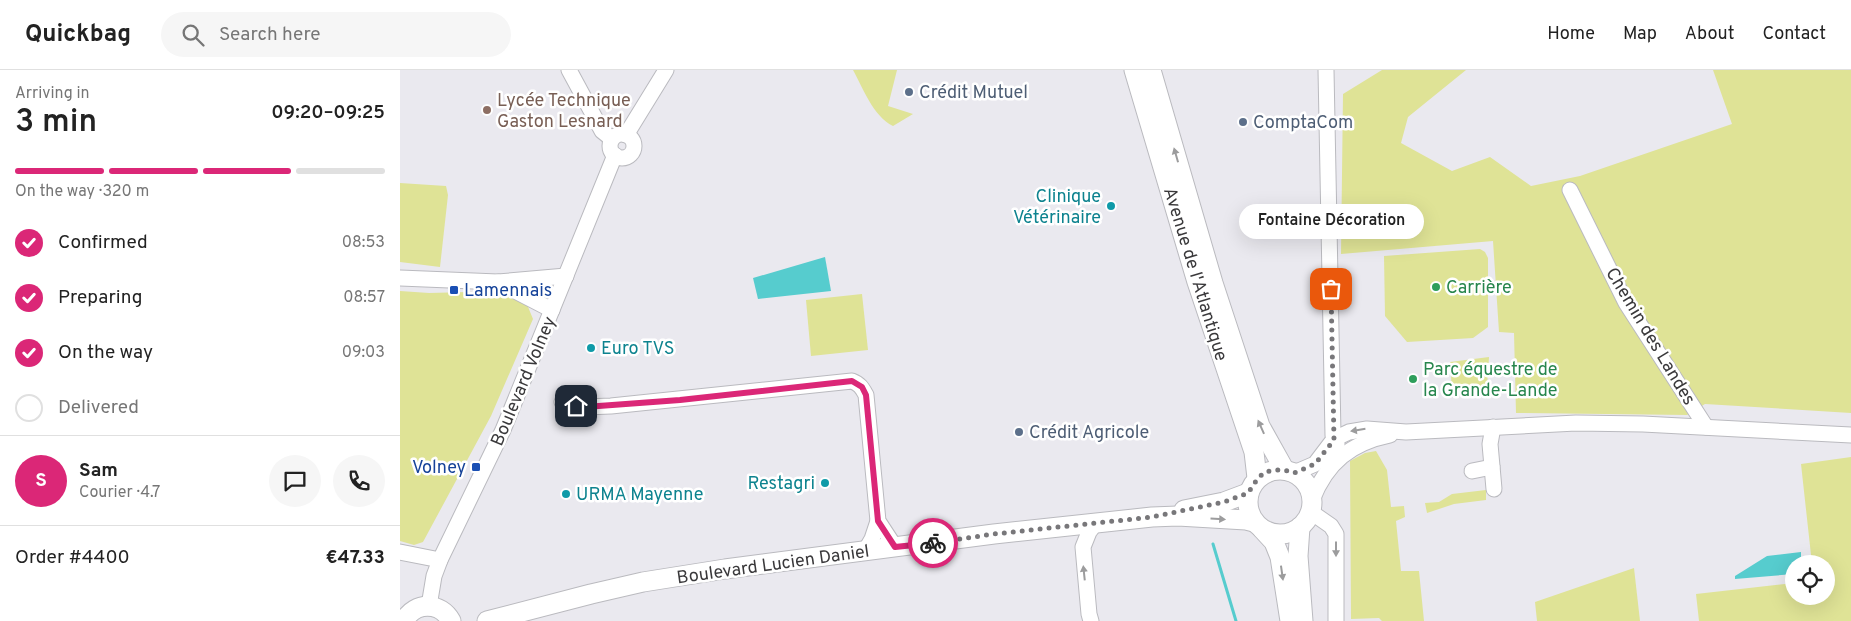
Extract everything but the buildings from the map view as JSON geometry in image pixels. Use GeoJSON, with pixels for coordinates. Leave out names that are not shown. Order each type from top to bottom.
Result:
{"type":"FeatureCollection","features":[{"type":"Feature","properties":{"kind":"main road","name":"Avenue de l'Atlantique"},"geometry":{"type":"LineString","coordinates":[[1134,70],[1197,282],[1254,452],[1253,486]]}},
{"type":"Feature","properties":{"kind":"main road","name":"Avenue de l'Atlantique"},"geometry":{"type":"LineString","coordinates":[[1151,70],[1213,283],[1260,426],[1289,471]]}},
{"type":"Feature","properties":{"kind":"main road"},"geometry":{"type":"LineString","coordinates":[[1288,621],[1280,557],[1274,542],[1258,526],[1247,504],[1253,486],[1265,472],[1275,470],[1289,471],[1306,483],[1311,492],[1311,506],[1300,527],[1298,556],[1303,621]]}},
{"type":"Feature","properties":{"kind":"main road","name":"Boulevard Lucien Daniel"},"geometry":{"type":"LineString","coordinates":[[487,621],[642,582],[725,569],[994,534],[1152,517],[1224,502],[1253,486]]}},
{"type":"Feature","properties":{"kind":"main road","name":"Boulevard Lucien Daniel"},"geometry":{"type":"LineString","coordinates":[[1152,517],[1178,516],[1246,520],[1258,526]]}},
{"type":"Feature","properties":{"kind":"main road"},"geometry":{"type":"LineString","coordinates":[[1258,526],[1272,533],[1281,534],[1291,532],[1300,527]]}},
{"type":"Feature","properties":{"kind":"main road"},"geometry":{"type":"LineString","coordinates":[[404,620],[412,611],[420,607],[429,606],[443,611],[451,621]]}},
{"type":"Feature","properties":{"kind":"street"},"geometry":{"type":"LineString","coordinates":[[569,70],[602,131],[619,137],[632,140],[632,152],[622,157],[615,155],[611,150],[619,137],[666,70]]}},
{"type":"Feature","properties":{"kind":"street"},"geometry":{"type":"LineString","coordinates":[[1326,70],[1334,440],[1337,444],[1329,461],[1328,470]]}},
{"type":"Feature","properties":{"kind":"street","name":"Boulevard Volney"},"geometry":{"type":"LineString","coordinates":[[429,606],[434,576],[440,560],[493,453],[615,155]]}},
{"type":"Feature","properties":{"kind":"street","name":"Chemin des Landes"},"geometry":{"type":"LineString","coordinates":[[1570,190],[1626,303],[1706,427]]}},
{"type":"Feature","properties":{"kind":"street"},"geometry":{"type":"LineString","coordinates":[[400,278],[498,282],[566,276]]}},
{"type":"Feature","properties":{"kind":"street"},"geometry":{"type":"LineString","coordinates":[[498,282],[552,310]]}},
{"type":"Feature","properties":{"kind":"street"},"geometry":{"type":"LineString","coordinates":[[562,402],[585,407],[611,406],[852,381],[862,387],[866,395],[878,521],[865,552]]}},
{"type":"Feature","properties":{"kind":"street"},"geometry":{"type":"LineString","coordinates":[[1289,471],[1315,464],[1334,440],[1349,432],[1367,429],[1406,432],[1576,423],[1643,424],[1851,435]]}},
{"type":"Feature","properties":{"kind":"street"},"geometry":{"type":"LineString","coordinates":[[1493,427],[1490,444],[1494,489]]}},
{"type":"Feature","properties":{"kind":"street"},"geometry":{"type":"LineString","coordinates":[[1336,621],[1336,534],[1331,526],[1311,506],[1317,487],[1328,470],[1349,449],[1362,443],[1406,432]]}},
{"type":"Feature","properties":{"kind":"street"},"geometry":{"type":"LineString","coordinates":[[1472,470],[1492,467]]}},
{"type":"Feature","properties":{"kind":"street"},"geometry":{"type":"LineString","coordinates":[[878,521],[895,547]]}},
{"type":"Feature","properties":{"kind":"street"},"geometry":{"type":"LineString","coordinates":[[1091,621],[1082,547],[1095,524]]}},
{"type":"Feature","properties":{"kind":"street"},"geometry":{"type":"LineString","coordinates":[[400,552],[440,560]]}},
{"type":"Feature","properties":{"kind":"green space"},"geometry":{"type":"Polygon","coordinates":[[[853,70],[897,70],[888,106],[913,114],[893,126],[886,121],[874,109],[853,70]]]}},
{"type":"Feature","properties":{"kind":"green space"},"geometry":{"type":"Polygon","coordinates":[[[1382,70],[1466,70],[1408,117],[1401,143],[1452,171],[1490,157],[1531,186],[1580,176],[1732,124],[1713,70],[1851,70],[1851,413],[1705,404],[1687,415],[1516,413],[1514,333],[1499,332],[1493,241],[1341,254],[1343,94],[1382,70]]]}},
{"type":"Feature","properties":{"kind":"green space"},"geometry":{"type":"Polygon","coordinates":[[[400,183],[446,186],[448,195],[440,267],[400,262],[400,183]]]}},
{"type":"Feature","properties":{"kind":"green space","name":"Carrière"},"geometry":{"type":"Polygon","coordinates":[[[1480,249],[1485,252],[1488,258],[1488,327],[1473,338],[1407,342],[1385,316],[1384,256],[1480,249]]]}},
{"type":"Feature","properties":{"kind":"green space"},"geometry":{"type":"Polygon","coordinates":[[[400,291],[429,293],[508,291],[526,302],[533,319],[491,416],[423,542],[414,545],[400,541],[400,291]]]}},
{"type":"Feature","properties":{"kind":"green space"},"geometry":{"type":"Polygon","coordinates":[[[862,294],[868,350],[811,356],[806,300],[862,294]]]}},
{"type":"Feature","properties":{"kind":"green space"},"geometry":{"type":"Polygon","coordinates":[[[1489,357],[1487,386],[1452,391],[1450,362],[1489,357]]]}},
{"type":"Feature","properties":{"kind":"green space"},"geometry":{"type":"Polygon","coordinates":[[[1376,451],[1387,470],[1391,507],[1404,506],[1405,517],[1396,521],[1401,571],[1419,571],[1424,621],[1382,621],[1379,618],[1351,619],[1350,461],[1365,453],[1376,451]]]}},
{"type":"Feature","properties":{"kind":"green space"},"geometry":{"type":"Polygon","coordinates":[[[1851,457],[1851,621],[1699,621],[1696,594],[1785,584],[1785,605],[1835,605],[1835,555],[1811,555],[1801,464],[1851,457]]]}},
{"type":"Feature","properties":{"kind":"green space"},"geometry":{"type":"Polygon","coordinates":[[[1486,490],[1486,500],[1454,504],[1427,513],[1425,503],[1439,502],[1452,494],[1486,490]]]}},
{"type":"Feature","properties":{"kind":"green space"},"geometry":{"type":"Polygon","coordinates":[[[1634,568],[1640,621],[1537,621],[1535,602],[1634,568]]]}},
{"type":"Feature","properties":{"kind":"water"},"geometry":{"type":"Polygon","coordinates":[[[825,257],[831,291],[758,299],[753,278],[825,257]]]}},
{"type":"Feature","properties":{"kind":"water"},"geometry":{"type":"Polygon","coordinates":[[[1801,552],[1801,555],[1785,555],[1785,575],[1735,579],[1735,576],[1767,556],[1801,552]]]}},
{"type":"Feature","properties":{"kind":"waterway"},"geometry":{"type":"LineString","coordinates":[[1213,544],[1236,621]]}},
{"type":"Feature","properties":{"kind":"way so far"},"geometry":{"type":"LineString","coordinates":[[933,543],[994,534],[1152,517],[1224,502],[1248,493],[1258,478],[1265,472],[1284,470],[1294,473],[1315,464],[1334,440],[1331,289]]}},
{"type":"Feature","properties":{"kind":"place","name":"Crédit Mutuel"},"geometry":{"type":"Point","coordinates":[909,92]}},
{"type":"Feature","properties":{"kind":"place","name":"Lycée Technique Gaston Lesnard"},"geometry":{"type":"Point","coordinates":[487,110]}},
{"type":"Feature","properties":{"kind":"place","name":"ComptaCom"},"geometry":{"type":"Point","coordinates":[1243,122]}},
{"type":"Feature","properties":{"kind":"place","name":"Clinique Vétérinaire"},"geometry":{"type":"Point","coordinates":[1111,206]}},
{"type":"Feature","properties":{"kind":"place","name":"Carrière"},"geometry":{"type":"Point","coordinates":[1436,287]}},
{"type":"Feature","properties":{"kind":"place","name":"Fontaine Décoration"},"geometry":{"type":"Point","coordinates":[1331,289]}},
{"type":"Feature","properties":{"kind":"place","name":"Lamennais"},"geometry":{"type":"Point","coordinates":[454,290]}},
{"type":"Feature","properties":{"kind":"place","name":"Euro TVS"},"geometry":{"type":"Point","coordinates":[591,348]}},
{"type":"Feature","properties":{"kind":"place","name":"Parc équestre de la Grande-Lande"},"geometry":{"type":"Point","coordinates":[1413,379]}},
{"type":"Feature","properties":{"kind":"place","name":"Crédit Agricole"},"geometry":{"type":"Point","coordinates":[1019,432]}},
{"type":"Feature","properties":{"kind":"place","name":"Volney"},"geometry":{"type":"Point","coordinates":[476,467]}},
{"type":"Feature","properties":{"kind":"place","name":"Restagri"},"geometry":{"type":"Point","coordinates":[825,483]}},
{"type":"Feature","properties":{"kind":"place","name":"URMA Mayenne"},"geometry":{"type":"Point","coordinates":[566,494]}},
{"type":"Feature","properties":{"kind":"route"},"geometry":{"type":"LineString","coordinates":[[576,406],[611,406],[856,382],[862,387],[866,395],[878,521],[895,547],[933,543]]}}]}
